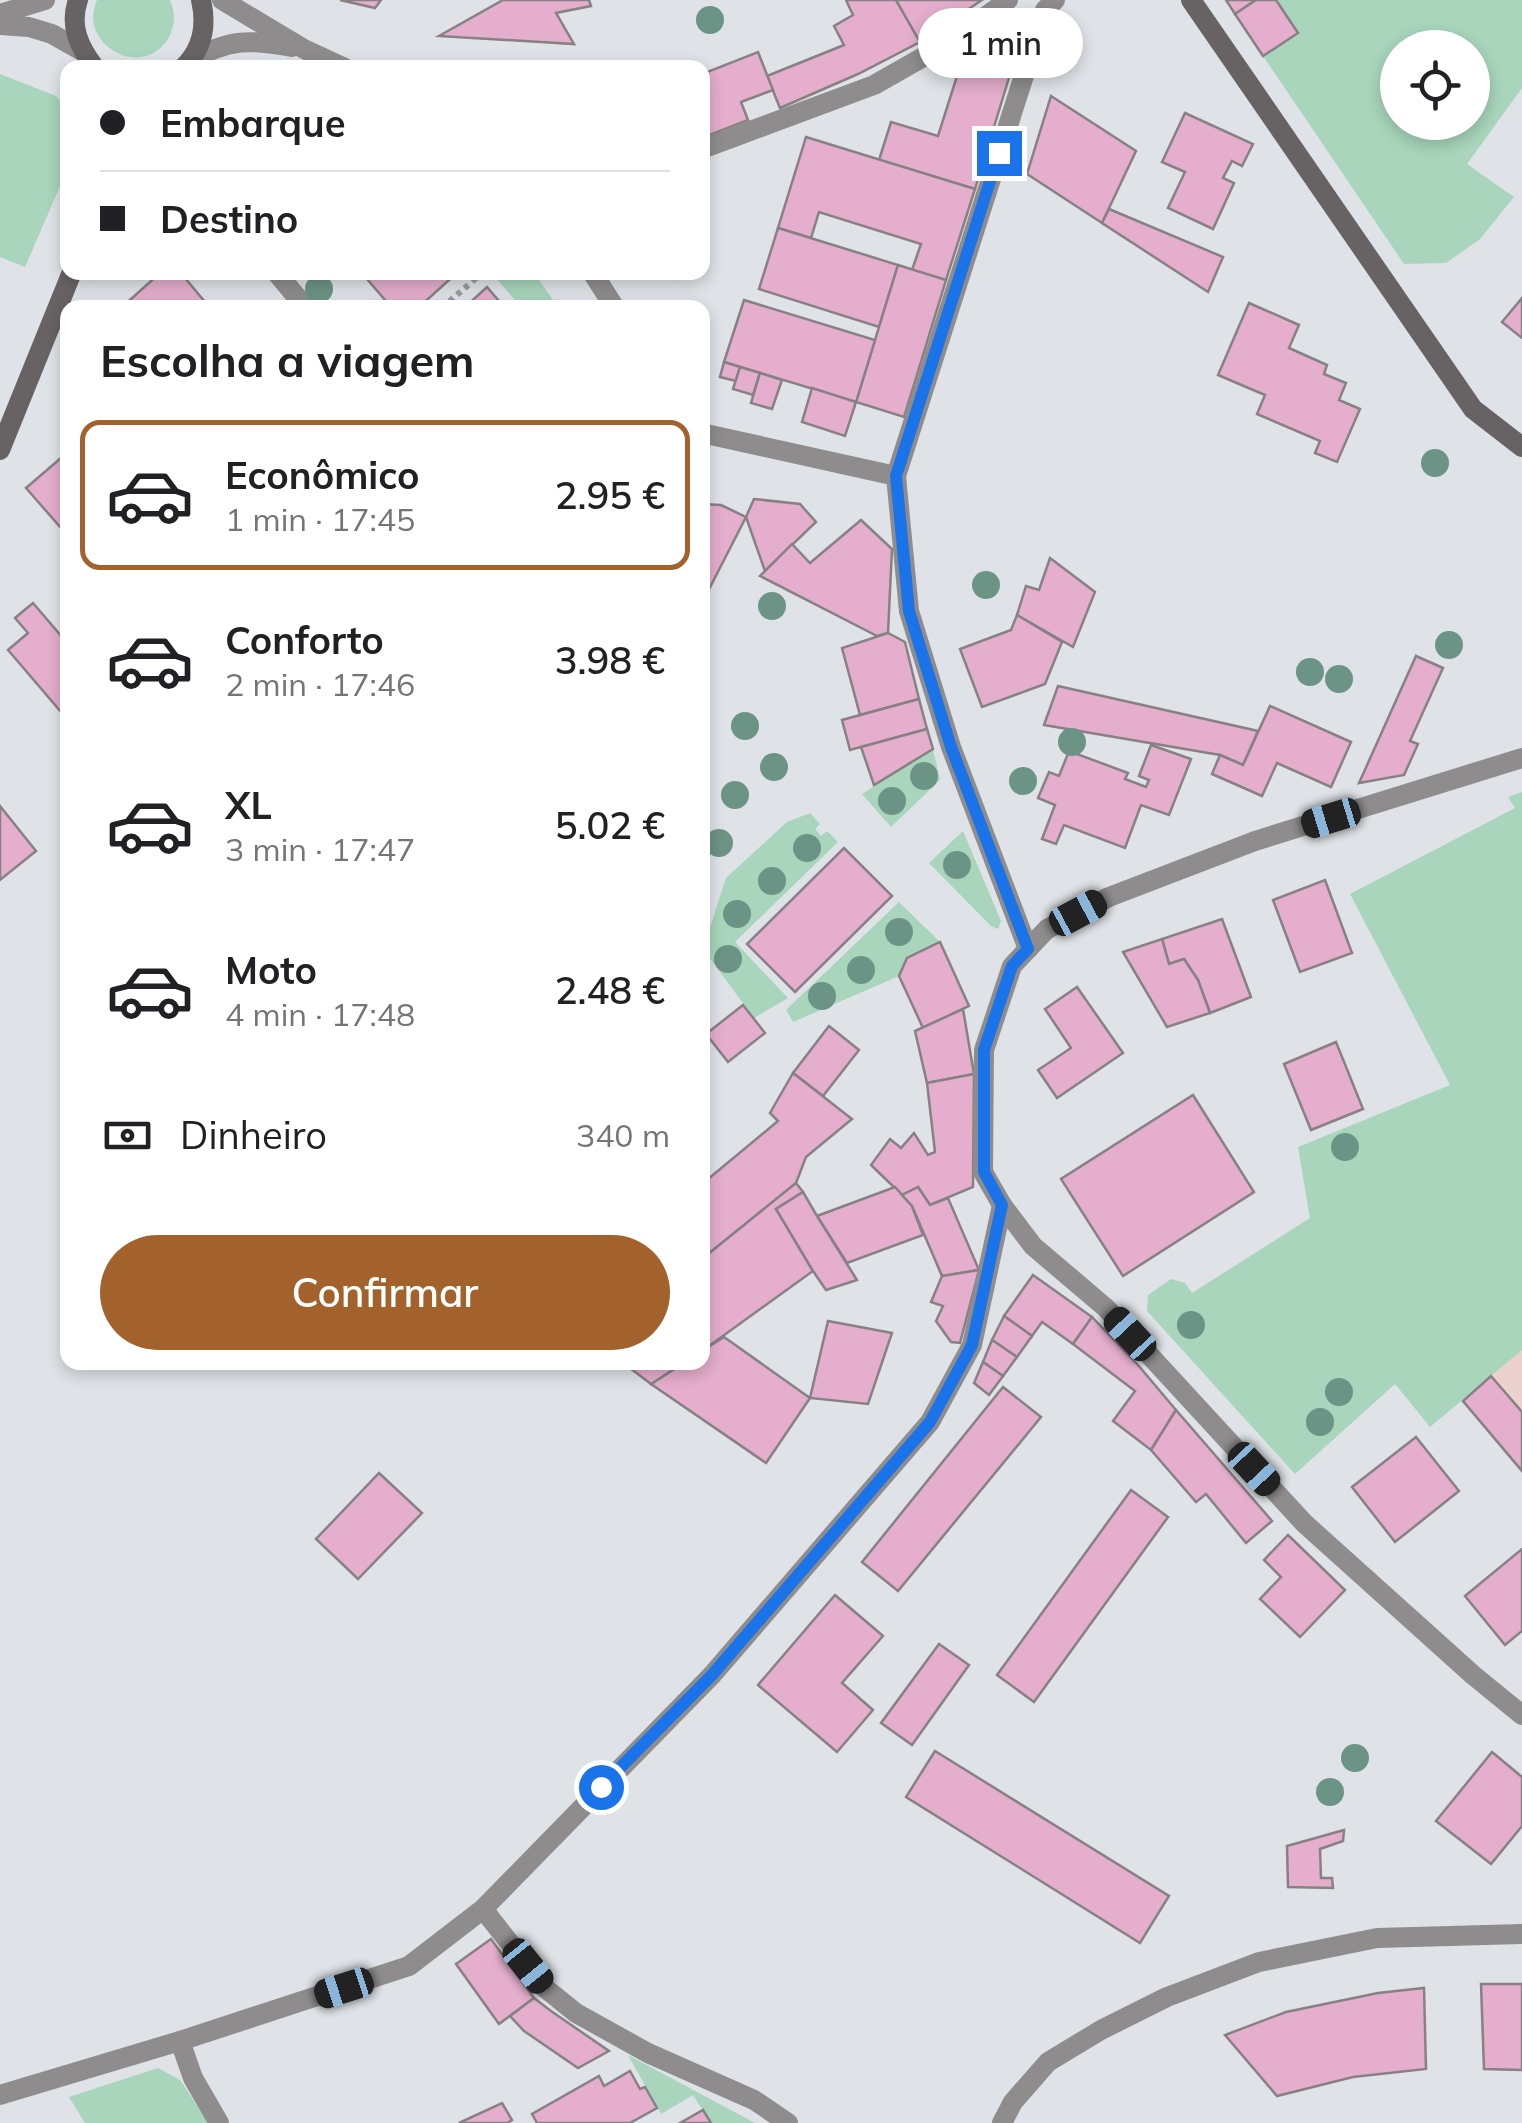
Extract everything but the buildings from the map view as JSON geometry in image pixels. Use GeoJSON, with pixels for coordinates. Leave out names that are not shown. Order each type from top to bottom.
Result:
{"type":"FeatureCollection","features":[{"type":"Feature","properties":{"kind":"street"},"geometry":{"type":"LineString","coordinates":[[0,14],[45,0]]}},
{"type":"Feature","properties":{"kind":"street"},"geometry":{"type":"LineString","coordinates":[[78,0],[75,30],[88,59]]}},
{"type":"Feature","properties":{"kind":"street"},"geometry":{"type":"LineString","coordinates":[[190,60],[201,42],[205,23],[201,0]]}},
{"type":"Feature","properties":{"kind":"street"},"geometry":{"type":"LineString","coordinates":[[222,0],[328,60]]}},
{"type":"Feature","properties":{"kind":"street"},"geometry":{"type":"LineString","coordinates":[[710,145],[874,85],[954,38],[1008,0]]}},
{"type":"Feature","properties":{"kind":"street"},"geometry":{"type":"LineString","coordinates":[[1028,949],[951,747],[909,611],[896,476],[1045,10],[1055,0]]}},
{"type":"Feature","properties":{"kind":"street"},"geometry":{"type":"LineString","coordinates":[[1191,0],[1474,409],[1522,447]]}},
{"type":"Feature","properties":{"kind":"street"},"geometry":{"type":"LineString","coordinates":[[0,25],[40,30],[88,59]]}},
{"type":"Feature","properties":{"kind":"street"},"geometry":{"type":"LineString","coordinates":[[194,60],[210,50],[256,40],[304,49]]}},
{"type":"Feature","properties":{"kind":"street"},"geometry":{"type":"LineString","coordinates":[[283,280],[299,300]]}},
{"type":"Feature","properties":{"kind":"street"},"geometry":{"type":"LineString","coordinates":[[0,450],[60,326]]}},
{"type":"Feature","properties":{"kind":"street"},"geometry":{"type":"LineString","coordinates":[[710,435],[896,476]]}},
{"type":"Feature","properties":{"kind":"street"},"geometry":{"type":"LineString","coordinates":[[1522,758],[1255,842],[1109,897],[1047,930],[1012,966],[984,1050],[984,1172],[1002,1205],[1033,1246],[1106,1308],[1304,1522],[1473,1675],[1522,1714]]}},
{"type":"Feature","properties":{"kind":"street"},"geometry":{"type":"LineString","coordinates":[[0,2095],[409,1966],[483,1909],[712,1675],[930,1422],[972,1345],[1002,1205]]}},
{"type":"Feature","properties":{"kind":"street"},"geometry":{"type":"LineString","coordinates":[[483,1909],[545,1988],[576,2013],[648,2053],[754,2100],[788,2123]]}},
{"type":"Feature","properties":{"kind":"street"},"geometry":{"type":"LineString","coordinates":[[1002,2123],[1013,2102],[1048,2062],[1167,1997],[1259,1962],[1376,1938],[1522,1934]]}},
{"type":"Feature","properties":{"kind":"street"},"geometry":{"type":"LineString","coordinates":[[180,2041],[193,2078],[219,2123]]}},
{"type":"Feature","properties":{"kind":"path"},"geometry":{"type":"LineString","coordinates":[[451,300],[473,280]]}},
{"type":"Feature","properties":{"kind":"shaded area"},"geometry":{"type":"Polygon","coordinates":[[[1522,1350],[1522,1412],[1491,1376],[1522,1350]]]}},
{"type":"Feature","properties":{"kind":"green space"},"geometry":{"type":"Polygon","coordinates":[[[97,0],[170,0],[174,20],[168,39],[143,57],[115,52],[96,31],[93,16],[97,0]]]}},
{"type":"Feature","properties":{"kind":"green space"},"geometry":{"type":"Polygon","coordinates":[[[1276,0],[1522,0],[1522,88],[1490,132],[1490,30],[1380,30],[1380,140],[1484,140],[1467,164],[1514,197],[1480,239],[1446,263],[1404,264],[1263,56],[1297,33],[1276,0]]]}},
{"type":"Feature","properties":{"kind":"green space"},"geometry":{"type":"Polygon","coordinates":[[[0,74],[60,101],[60,186],[25,267],[0,257],[0,74]]]}},
{"type":"Feature","properties":{"kind":"green space"},"geometry":{"type":"Polygon","coordinates":[[[497,280],[539,280],[553,300],[515,300],[497,280]]]}},
{"type":"Feature","properties":{"kind":"green space"},"geometry":{"type":"Polygon","coordinates":[[[933,749],[940,780],[891,827],[862,794],[933,749]]]}},
{"type":"Feature","properties":{"kind":"green space"},"geometry":{"type":"Polygon","coordinates":[[[1522,792],[1522,1350],[1430,1427],[1395,1384],[1295,1474],[1147,1311],[1148,1295],[1171,1279],[1185,1283],[1192,1293],[1310,1218],[1298,1147],[1450,1085],[1350,894],[1515,808],[1508,797],[1522,792]]]}},
{"type":"Feature","properties":{"kind":"green space"},"geometry":{"type":"Polygon","coordinates":[[[810,813],[820,824],[815,829],[821,836],[827,831],[838,842],[735,942],[788,998],[754,1018],[710,958],[710,927],[726,878],[787,822],[810,813]]]}},
{"type":"Feature","properties":{"kind":"green space"},"geometry":{"type":"Polygon","coordinates":[[[963,831],[1001,921],[998,929],[929,863],[963,831]]]}},
{"type":"Feature","properties":{"kind":"green space"},"geometry":{"type":"Polygon","coordinates":[[[899,902],[940,942],[907,958],[899,976],[793,1022],[786,1010],[899,902]]]}},
{"type":"Feature","properties":{"kind":"green space"},"geometry":{"type":"Polygon","coordinates":[[[628,2055],[755,2123],[711,2123],[693,2095],[661,2114],[628,2055]]]}},
{"type":"Feature","properties":{"kind":"green space"},"geometry":{"type":"Polygon","coordinates":[[[158,2068],[180,2080],[209,2123],[85,2123],[69,2097],[158,2068]]]}},
{"type":"Feature","properties":{"kind":"route"},"geometry":{"type":"LineString","coordinates":[[601,1787],[712,1675],[930,1422],[972,1345],[1002,1205],[984,1172],[984,1050],[1012,966],[1028,949],[951,747],[909,611],[896,476],[999,153]]}}]}
